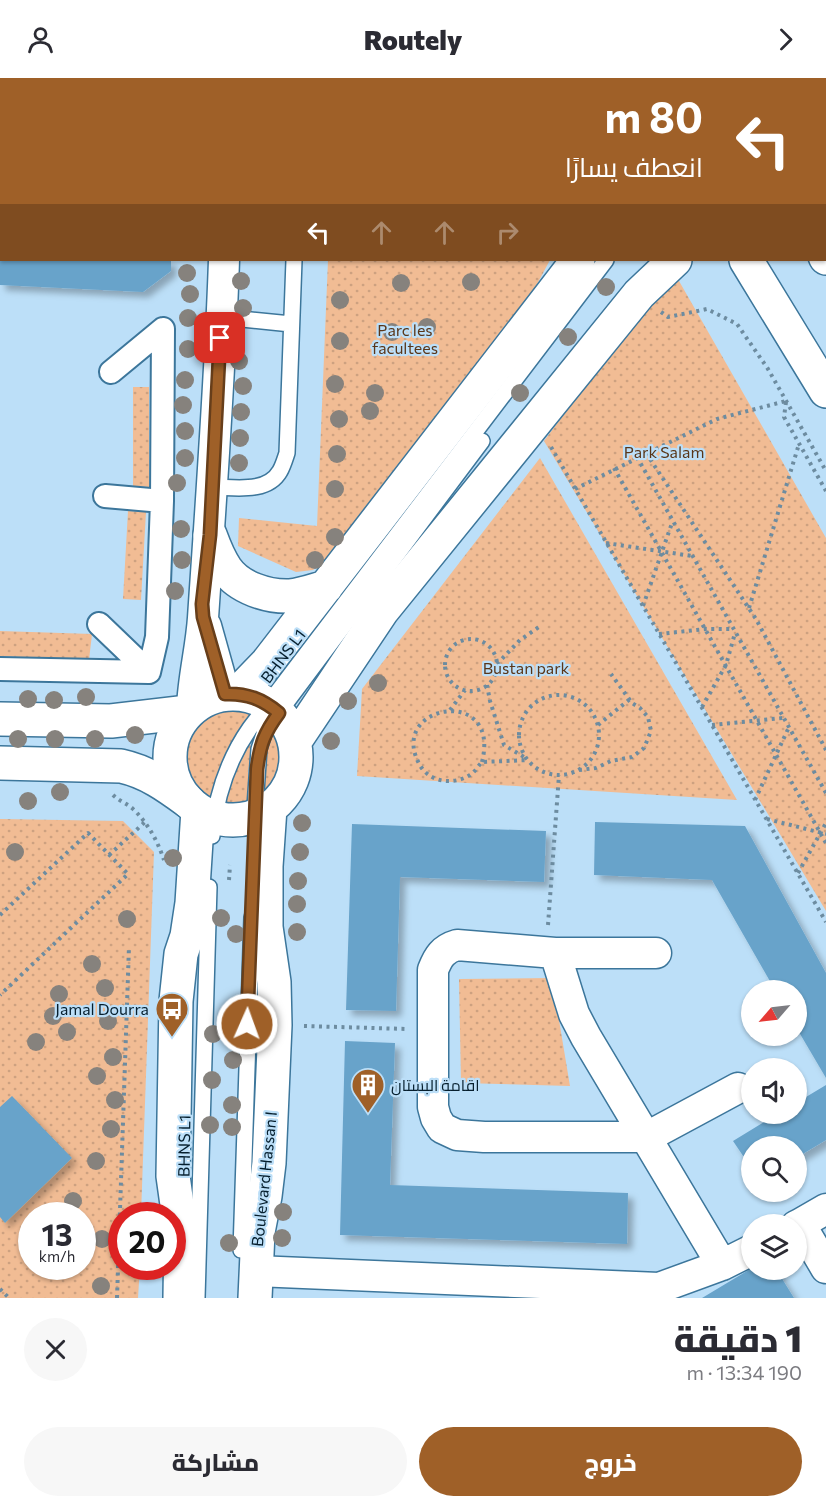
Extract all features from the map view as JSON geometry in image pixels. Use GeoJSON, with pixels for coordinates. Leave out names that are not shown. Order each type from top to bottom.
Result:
{"type":"FeatureCollection","features":[{"type":"Feature","properties":{"kind":"main road"},"geometry":{"type":"LineString","coordinates":[[232,694],[267,663],[577,261]]}},
{"type":"Feature","properties":{"kind":"main road"},"geometry":{"type":"LineString","coordinates":[[295,741],[382,611],[537,423],[639,294],[674,261]]}},
{"type":"Feature","properties":{"kind":"main road"},"geometry":{"type":"LineString","coordinates":[[747,261],[826,391]]}},
{"type":"Feature","properties":{"kind":"main road"},"geometry":{"type":"LineString","coordinates":[[210,535],[227,571],[240,582],[255,590],[272,595],[290,596],[326,586]]}},
{"type":"Feature","properties":{"kind":"main road"},"geometry":{"type":"LineString","coordinates":[[0,763],[111,765],[139,770],[159,780],[200,810],[234,820],[262,813],[283,796],[291,782],[296,765],[295,741],[288,726],[274,709],[252,696],[232,694],[213,696],[190,710],[178,725],[172,741],[170,757],[175,782],[200,810],[190,920],[181,954],[176,1000],[173,1176],[181,1233],[180,1298]]}},
{"type":"Feature","properties":{"kind":"main road"},"geometry":{"type":"LineString","coordinates":[[0,719],[111,721],[190,710]]}},
{"type":"Feature","properties":{"kind":"main road","name":"Boulevard Hassan I"},"geometry":{"type":"LineString","coordinates":[[251,1277],[269,1163],[275,1025],[273,982],[266,927],[266,866],[262,813]]}},
{"type":"Feature","properties":{"kind":"street"},"geometry":{"type":"LineString","coordinates":[[190,710],[203,617],[202,604],[210,535],[224,261]]}},
{"type":"Feature","properties":{"kind":"street"},"geometry":{"type":"LineString","coordinates":[[111,372],[163,329],[162,501],[157,637],[149,672]]}},
{"type":"Feature","properties":{"kind":"street"},"geometry":{"type":"LineString","coordinates":[[105,496],[162,501]]}},
{"type":"Feature","properties":{"kind":"street"},"geometry":{"type":"LineString","coordinates":[[203,617],[232,694]]}},
{"type":"Feature","properties":{"kind":"street"},"geometry":{"type":"LineString","coordinates":[[99,624],[149,672]]}},
{"type":"Feature","properties":{"kind":"street"},"geometry":{"type":"LineString","coordinates":[[0,669],[149,672]]}},
{"type":"Feature","properties":{"kind":"street"},"geometry":{"type":"LineString","coordinates":[[656,953],[550,953],[457,945],[445,950],[438,956],[433,970],[433,1107],[442,1128],[456,1135],[484,1137],[647,1137],[738,1088]]}},
{"type":"Feature","properties":{"kind":"street"},"geometry":{"type":"LineString","coordinates":[[550,953],[574,1014],[586,1037],[722,1265]]}},
{"type":"Feature","properties":{"kind":"street"},"geometry":{"type":"LineString","coordinates":[[807,1220],[826,1209]]}},
{"type":"Feature","properties":{"kind":"street"},"geometry":{"type":"LineString","coordinates":[[807,1239],[826,1269]]}},
{"type":"Feature","properties":{"kind":"street"},"geometry":{"type":"LineString","coordinates":[[251,1277],[544,1291],[660,1293],[741,1256]]}},
{"type":"Feature","properties":{"kind":"lane"},"geometry":{"type":"LineString","coordinates":[[212,487],[260,487],[280,472],[287,453],[294,261]]}},
{"type":"Feature","properties":{"kind":"lane","name":"BHNS L1"},"geometry":{"type":"LineString","coordinates":[[251,1277],[262,813],[259,749],[274,709],[605,261]]}},
{"type":"Feature","properties":{"kind":"lane","name":"BHNS L1"},"geometry":{"type":"LineString","coordinates":[[197,1298],[209,864],[200,810],[224,776],[238,746],[274,709],[616,261]]}},
{"type":"Feature","properties":{"kind":"lane"},"geometry":{"type":"LineString","coordinates":[[222,317],[291,324]]}},
{"type":"Feature","properties":{"kind":"path"},"geometry":{"type":"LineString","coordinates":[[639,294],[668,317],[707,309],[737,324],[768,369],[826,471]]}},
{"type":"Feature","properties":{"kind":"path"},"geometry":{"type":"LineString","coordinates":[[786,402],[784,417],[826,491]]}},
{"type":"Feature","properties":{"kind":"path"},"geometry":{"type":"LineString","coordinates":[[575,489],[717,419],[786,402]]}},
{"type":"Feature","properties":{"kind":"path"},"geometry":{"type":"LineString","coordinates":[[537,423],[826,922]]}},
{"type":"Feature","properties":{"kind":"path"},"geometry":{"type":"LineString","coordinates":[[749,609],[799,444]]}},
{"type":"Feature","properties":{"kind":"path"},"geometry":{"type":"LineString","coordinates":[[646,453],[749,609],[826,750]]}},
{"type":"Feature","properties":{"kind":"path"},"geometry":{"type":"LineString","coordinates":[[637,457],[826,794]]}},
{"type":"Feature","properties":{"kind":"path"},"geometry":{"type":"LineString","coordinates":[[614,468],[826,843]]}},
{"type":"Feature","properties":{"kind":"path"},"geometry":{"type":"LineString","coordinates":[[643,607],[673,522]]}},
{"type":"Feature","properties":{"kind":"path"},"geometry":{"type":"LineString","coordinates":[[605,542],[692,556]]}},
{"type":"Feature","properties":{"kind":"path"},"geometry":{"type":"LineString","coordinates":[[497,665],[520,640],[542,625]]}},
{"type":"Feature","properties":{"kind":"path"},"geometry":{"type":"LineString","coordinates":[[659,634],[706,629],[734,631]]}},
{"type":"Feature","properties":{"kind":"path"},"geometry":{"type":"LineString","coordinates":[[702,708],[726,665],[734,631]]}},
{"type":"Feature","properties":{"kind":"path"},"geometry":{"type":"LineString","coordinates":[[465,639],[477,640],[487,645],[494,654],[497,665],[495,676],[487,686],[477,690],[465,690],[455,686],[448,676],[445,665],[447,654],[455,645],[465,639]]}},
{"type":"Feature","properties":{"kind":"path"},"geometry":{"type":"LineString","coordinates":[[487,686],[504,745],[527,758],[540,770],[559,775],[596,768],[611,761],[632,757],[644,748],[651,731],[648,717],[610,674]]}},
{"type":"Feature","properties":{"kind":"path"},"geometry":{"type":"LineString","coordinates":[[450,710],[465,690]]}},
{"type":"Feature","properties":{"kind":"path"},"geometry":{"type":"LineString","coordinates":[[527,758],[519,739],[520,721],[530,706],[546,696],[564,694],[579,700],[591,711],[598,725],[599,742],[593,756],[578,770]]}},
{"type":"Feature","properties":{"kind":"path"},"geometry":{"type":"LineString","coordinates":[[598,725],[630,699]]}},
{"type":"Feature","properties":{"kind":"path"},"geometry":{"type":"LineString","coordinates":[[450,710],[464,713],[476,721],[484,734],[486,748],[482,762],[471,774],[456,782],[439,780],[424,771],[415,757],[414,740],[421,724],[434,713],[450,710]]}},
{"type":"Feature","properties":{"kind":"path"},"geometry":{"type":"LineString","coordinates":[[712,725],[783,718]]}},
{"type":"Feature","properties":{"kind":"path"},"geometry":{"type":"LineString","coordinates":[[755,800],[789,727]]}},
{"type":"Feature","properties":{"kind":"path"},"geometry":{"type":"LineString","coordinates":[[482,762],[527,758]]}},
{"type":"Feature","properties":{"kind":"path"},"geometry":{"type":"LineString","coordinates":[[111,765],[110,782],[113,794],[119,801],[130,806],[145,822],[157,840],[165,862]]}},
{"type":"Feature","properties":{"kind":"path"},"geometry":{"type":"LineString","coordinates":[[550,953],[559,775]]}},
{"type":"Feature","properties":{"kind":"path"},"geometry":{"type":"LineString","coordinates":[[766,819],[826,834]]}},
{"type":"Feature","properties":{"kind":"path"},"geometry":{"type":"LineString","coordinates":[[110,855],[145,822]]}},
{"type":"Feature","properties":{"kind":"path"},"geometry":{"type":"LineString","coordinates":[[798,874],[826,823]]}},
{"type":"Feature","properties":{"kind":"path"},"geometry":{"type":"LineString","coordinates":[[0,915],[88,833],[128,874],[0,995]]}},
{"type":"Feature","properties":{"kind":"path"},"geometry":{"type":"LineString","coordinates":[[117,1298],[129,946]]}},
{"type":"Feature","properties":{"kind":"path"},"geometry":{"type":"LineString","coordinates":[[275,1025],[432,1030]]}},
{"type":"Feature","properties":{"kind":"path"},"geometry":{"type":"LineString","coordinates":[[0,1289],[9,1298]]}},
{"type":"Feature","properties":{"kind":"green space","name":"Parc les facultees"},"geometry":{"type":"Polygon","coordinates":[[[328,261],[549,261],[506,342],[343,544],[313,570],[296,572],[238,546],[239,518],[317,526],[328,261]]]}},
{"type":"Feature","properties":{"kind":"green space","name":"Park Salam"},"geometry":{"type":"Polygon","coordinates":[[[675,274],[826,538],[826,911],[544,441],[614,347],[675,274]]]}},
{"type":"Feature","properties":{"kind":"green space"},"geometry":{"type":"Polygon","coordinates":[[[133,387],[149,387],[149,487],[133,486],[133,387]]]}},
{"type":"Feature","properties":{"kind":"green space","name":"Bustan park"},"geometry":{"type":"Polygon","coordinates":[[[540,458],[737,800],[357,776],[362,689],[540,458]]]}},
{"type":"Feature","properties":{"kind":"green space"},"geometry":{"type":"Polygon","coordinates":[[[128,511],[146,512],[141,600],[123,599],[128,511]]]}},
{"type":"Feature","properties":{"kind":"green space"},"geometry":{"type":"Polygon","coordinates":[[[0,631],[92,634],[89,660],[0,656],[0,631]]]}},
{"type":"Feature","properties":{"kind":"green space"},"geometry":{"type":"Polygon","coordinates":[[[230,708],[252,712],[226,754],[209,800],[196,787],[188,774],[184,759],[185,746],[190,733],[199,722],[230,708]]]}},
{"type":"Feature","properties":{"kind":"green space"},"geometry":{"type":"Polygon","coordinates":[[[273,730],[281,746],[282,763],[272,787],[266,794],[265,761],[273,730]]]}},
{"type":"Feature","properties":{"kind":"green space"},"geometry":{"type":"Polygon","coordinates":[[[247,744],[252,746],[248,772],[248,804],[236,807],[222,806],[227,788],[247,744]]]}},
{"type":"Feature","properties":{"kind":"green space"},"geometry":{"type":"Polygon","coordinates":[[[0,819],[123,821],[154,852],[141,1202],[108,1202],[108,1280],[139,1280],[138,1298],[0,1298],[0,819]]]}},
{"type":"Feature","properties":{"kind":"green space"},"geometry":{"type":"Polygon","coordinates":[[[552,978],[570,1086],[461,1083],[459,979],[552,978]]]}},
{"type":"Feature","properties":{"kind":"building"},"geometry":{"type":"Polygon","coordinates":[[[0,261],[171,261],[171,271],[143,292],[0,285],[0,261]]]}},
{"type":"Feature","properties":{"kind":"building"},"geometry":{"type":"Polygon","coordinates":[[[595,822],[745,826],[826,973],[826,1078],[807,1046],[807,980],[769,980],[712,880],[594,875],[595,822]]]}},
{"type":"Feature","properties":{"kind":"building"},"geometry":{"type":"Polygon","coordinates":[[[352,824],[546,831],[544,882],[400,877],[396,1011],[346,1010],[352,824]]]}},
{"type":"Feature","properties":{"kind":"building","name":"اقامة البستان"},"geometry":{"type":"Polygon","coordinates":[[[345,1041],[395,1043],[390,1185],[628,1193],[627,1244],[340,1235],[345,1041]]]}},
{"type":"Feature","properties":{"kind":"building"},"geometry":{"type":"Polygon","coordinates":[[[826,1085],[826,1140],[807,1151],[807,1136],[741,1136],[761,1124],[807,1124],[807,1096],[826,1085]]]}},
{"type":"Feature","properties":{"kind":"building"},"geometry":{"type":"Polygon","coordinates":[[[12,1096],[72,1158],[27,1202],[18,1202],[18,1210],[5,1223],[0,1217],[0,1107],[12,1096]]]}},
{"type":"Feature","properties":{"kind":"building"},"geometry":{"type":"Polygon","coordinates":[[[741,1136],[741,1153],[733,1141],[741,1136]]]}},
{"type":"Feature","properties":{"kind":"building"},"geometry":{"type":"Polygon","coordinates":[[[741,1275],[741,1280],[783,1280],[794,1298],[702,1298],[741,1275]]]}},
{"type":"Feature","properties":{"kind":"place","name":"Jamal Dourra"},"geometry":{"type":"Point","coordinates":[172,1038]}},
{"type":"Feature","properties":{"kind":"place","name":"اقامة البستان"},"geometry":{"type":"Point","coordinates":[368,1114]}},
{"type":"Feature","properties":{"kind":"route"},"geometry":{"type":"LineString","coordinates":[[220,338],[210,535],[202,604],[203,617],[225,694],[238,693],[252,696],[269,704],[279,713],[265,732],[259,749],[254,817],[247,1024]]}}]}
